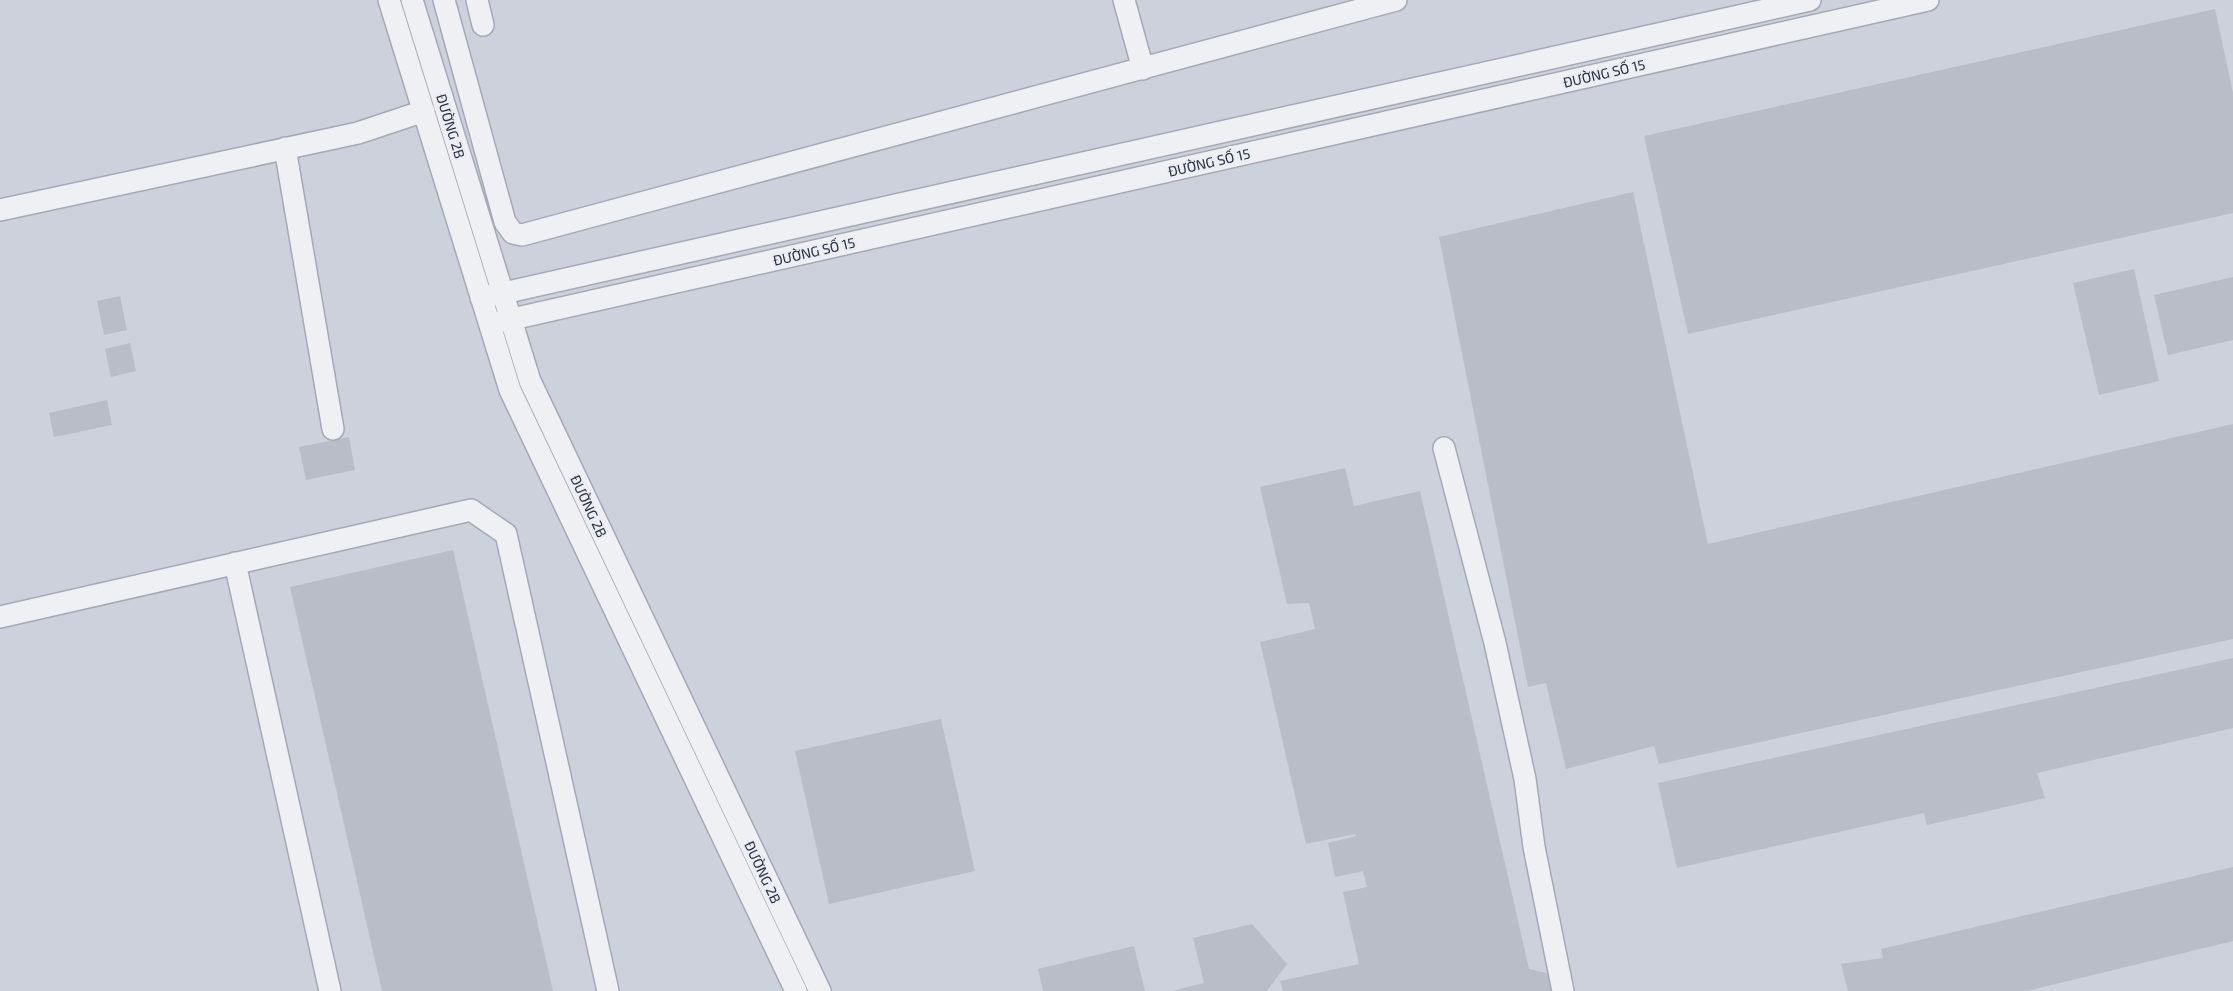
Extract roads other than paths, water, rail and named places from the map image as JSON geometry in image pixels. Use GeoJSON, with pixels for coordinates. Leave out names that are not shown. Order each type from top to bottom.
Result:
{"type":"FeatureCollection","features":[{"type":"Feature","properties":{"kind":"street","name":"ĐƯỜNG 2B"},"geometry":{"type":"LineString","coordinates":[[389,0],[510,390],[796,991]]}},
{"type":"Feature","properties":{"kind":"street","name":"ĐƯỜNG 2B"},"geometry":{"type":"LineString","coordinates":[[412,0],[530,381],[820,991]]}},
{"type":"Feature","properties":{"kind":"street"},"geometry":{"type":"LineString","coordinates":[[444,0],[505,222],[513,233],[522,236],[1396,0]]}},
{"type":"Feature","properties":{"kind":"street"},"geometry":{"type":"LineString","coordinates":[[477,0],[483,25]]}},
{"type":"Feature","properties":{"kind":"street"},"geometry":{"type":"LineString","coordinates":[[1124,0],[1143,69]]}},
{"type":"Feature","properties":{"kind":"street","name":"ĐƯỜNG SỐ 15"},"geometry":{"type":"LineString","coordinates":[[481,298],[1810,0]]}},
{"type":"Feature","properties":{"kind":"street","name":"ĐƯỜNG SỐ 15"},"geometry":{"type":"LineString","coordinates":[[490,324],[1928,0]]}},
{"type":"Feature","properties":{"kind":"street"},"geometry":{"type":"LineString","coordinates":[[0,210],[358,132],[424,111]]}},
{"type":"Feature","properties":{"kind":"street"},"geometry":{"type":"LineString","coordinates":[[285,148],[333,429]]}},
{"type":"Feature","properties":{"kind":"street"},"geometry":{"type":"LineString","coordinates":[[1444,448],[1496,643],[1521,760],[1534,847],[1563,991]]}},
{"type":"Feature","properties":{"kind":"street"},"geometry":{"type":"LineString","coordinates":[[0,617],[471,510],[506,534],[608,991]]}},
{"type":"Feature","properties":{"kind":"street"},"geometry":{"type":"LineString","coordinates":[[235,564],[330,991]]}}]}
